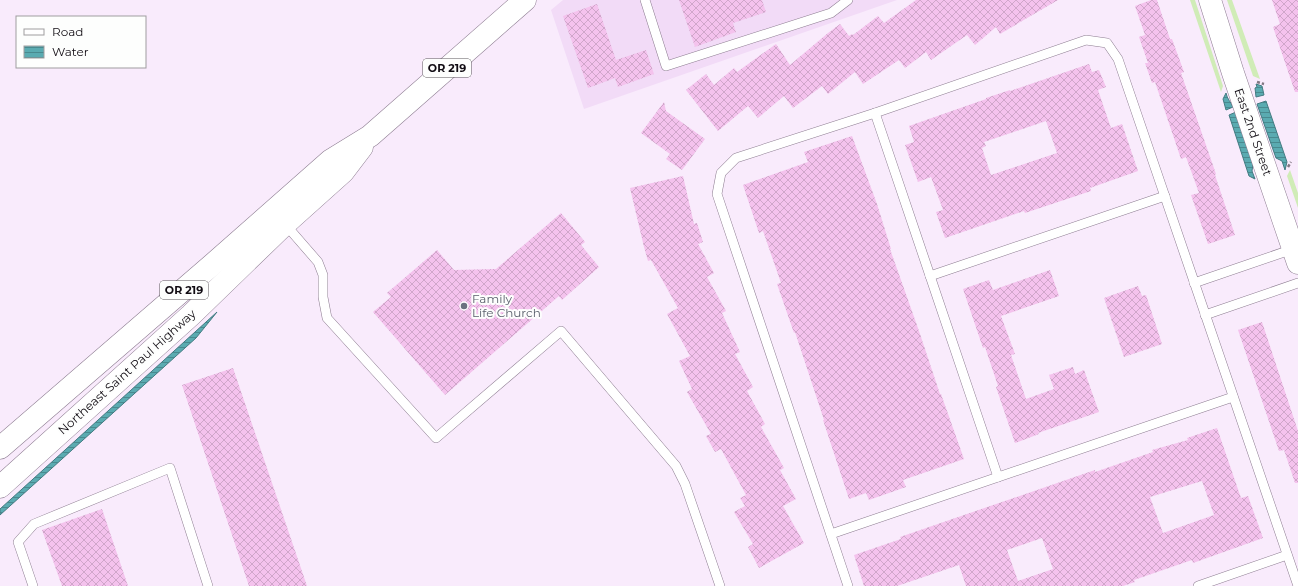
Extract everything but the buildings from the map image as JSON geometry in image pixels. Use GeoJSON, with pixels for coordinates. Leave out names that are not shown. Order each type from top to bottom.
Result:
{"type":"FeatureCollection","features":[{"type":"Feature","properties":{"kind":"main road","name":"Northeast Saint Paul Highway"},"geometry":{"type":"LineString","coordinates":[[0,448],[331,160],[370,136],[524,0]]}},
{"type":"Feature","properties":{"kind":"main road","name":"East 2nd Street"},"geometry":{"type":"LineString","coordinates":[[1210,0],[1233,73],[1296,256]]}},
{"type":"Feature","properties":{"kind":"main road","name":"Northeast Saint Paul Highway"},"geometry":{"type":"LineString","coordinates":[[0,487],[185,320],[285,224],[343,172],[370,136]]}},
{"type":"Feature","properties":{"kind":"lane"},"geometry":{"type":"LineString","coordinates":[[645,0],[666,66],[831,13],[848,0]]}},
{"type":"Feature","properties":{"kind":"lane"},"geometry":{"type":"LineString","coordinates":[[848,586],[717,194],[721,173],[736,158],[875,113],[1086,40],[1107,43],[1118,59],[1298,586]]}},
{"type":"Feature","properties":{"kind":"lane"},"geometry":{"type":"LineString","coordinates":[[875,113],[998,477]]}},
{"type":"Feature","properties":{"kind":"lane"},"geometry":{"type":"LineString","coordinates":[[930,276],[1165,196]]}},
{"type":"Feature","properties":{"kind":"lane"},"geometry":{"type":"LineString","coordinates":[[285,224],[318,262],[323,275],[327,318],[436,438],[561,331],[676,466],[685,484],[720,586]]}},
{"type":"Feature","properties":{"kind":"lane"},"geometry":{"type":"LineString","coordinates":[[1194,283],[1296,256]]}},
{"type":"Feature","properties":{"kind":"lane"},"geometry":{"type":"LineString","coordinates":[[1205,315],[1298,283]]}},
{"type":"Feature","properties":{"kind":"lane"},"geometry":{"type":"LineString","coordinates":[[830,534],[1233,397]]}},
{"type":"Feature","properties":{"kind":"lane"},"geometry":{"type":"LineString","coordinates":[[33,586],[18,542],[34,524],[170,468],[208,586]]}},
{"type":"Feature","properties":{"kind":"lane"},"geometry":{"type":"LineString","coordinates":[[1198,586],[1287,555]]}},
{"type":"Feature","properties":{"kind":"shaded area"},"geometry":{"type":"Polygon","coordinates":[[[563,0],[897,0],[584,109],[551,10],[563,0]]]}},
{"type":"Feature","properties":{"kind":"green space"},"geometry":{"type":"Polygon","coordinates":[[[1190,0],[1195,0],[1223,86],[1221,92],[1190,0]]]}},
{"type":"Feature","properties":{"kind":"green space"},"geometry":{"type":"Polygon","coordinates":[[[1227,0],[1232,0],[1260,79],[1253,76],[1227,0]]]}},
{"type":"Feature","properties":{"kind":"green space"},"geometry":{"type":"Polygon","coordinates":[[[1290,170],[1298,193],[1298,208],[1287,176],[1290,170]]]}},
{"type":"Feature","properties":{"kind":"water"},"geometry":{"type":"Polygon","coordinates":[[[1256,84],[1262,86],[1264,95],[1256,97],[1256,84]]]}},
{"type":"Feature","properties":{"kind":"water"},"geometry":{"type":"Polygon","coordinates":[[[1226,93],[1233,107],[1226,110],[1223,99],[1226,93]]]}},
{"type":"Feature","properties":{"kind":"water"},"geometry":{"type":"Polygon","coordinates":[[[1266,101],[1287,162],[1285,170],[1282,161],[1276,158],[1257,104],[1266,101]]]}},
{"type":"Feature","properties":{"kind":"water"},"geometry":{"type":"Polygon","coordinates":[[[1236,112],[1253,164],[1252,171],[1255,179],[1249,176],[1229,115],[1236,112]]]}},
{"type":"Feature","properties":{"kind":"water"},"geometry":{"type":"Polygon","coordinates":[[[217,312],[196,338],[0,515],[0,509],[217,312]]]}},
{"type":"Feature","properties":{"kind":"place","name":"Family Life Church"},"geometry":{"type":"Point","coordinates":[464,306]}}]}
